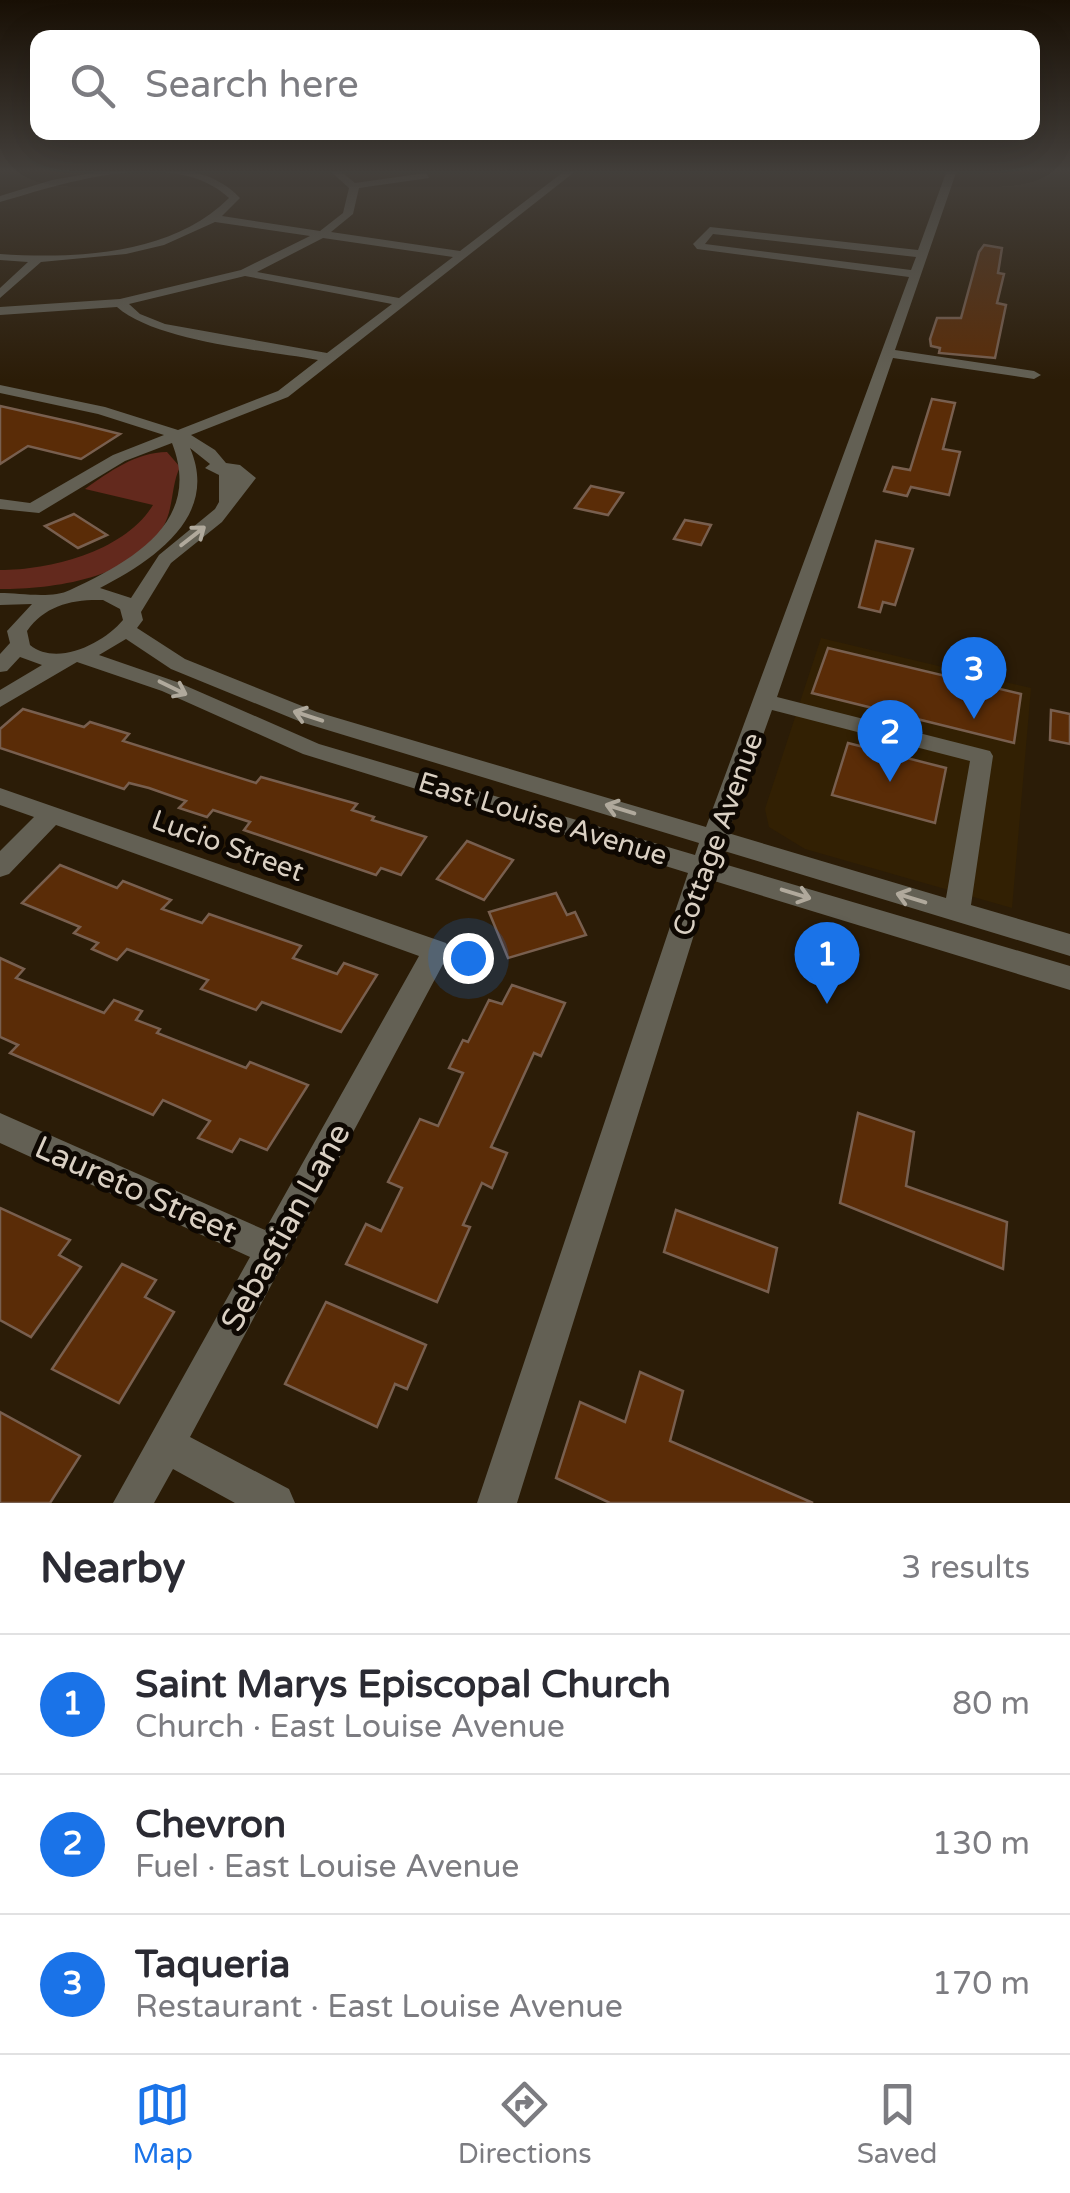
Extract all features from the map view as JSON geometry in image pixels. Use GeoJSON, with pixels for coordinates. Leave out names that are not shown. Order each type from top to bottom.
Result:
{"type":"FeatureCollection","features":[{"type":"Feature","properties":{"kind":"street"},"geometry":{"type":"LineString","coordinates":[[0,257],[37,260],[137,248],[157,240]]}},
{"type":"Feature","properties":{"kind":"street"},"geometry":{"type":"LineString","coordinates":[[0,311],[120,303],[245,273],[310,240]]}},
{"type":"Feature","properties":{"kind":"street"},"geometry":{"type":"LineString","coordinates":[[363,240],[462,255]]}},
{"type":"Feature","properties":{"kind":"street"},"geometry":{"type":"LineString","coordinates":[[0,504],[33,509],[102,466],[268,402],[481,240]]}},
{"type":"Feature","properties":{"kind":"street"},"geometry":{"type":"LineString","coordinates":[[702,240],[697,246],[914,274]]}},
{"type":"Feature","properties":{"kind":"street"},"geometry":{"type":"LineString","coordinates":[[800,240],[922,254]]}},
{"type":"Feature","properties":{"kind":"street","name":"Cottage Avenue"},"geometry":{"type":"LineString","coordinates":[[498,1503],[708,852],[765,702],[927,240]]}},
{"type":"Feature","properties":{"kind":"street"},"geometry":{"type":"LineString","coordinates":[[0,294],[37,260]]}},
{"type":"Feature","properties":{"kind":"street"},"geometry":{"type":"LineString","coordinates":[[245,273],[402,302]]}},
{"type":"Feature","properties":{"kind":"street"},"geometry":{"type":"LineString","coordinates":[[120,303],[136,317],[162,327],[330,358]]}},
{"type":"Feature","properties":{"kind":"street"},"geometry":{"type":"LineString","coordinates":[[885,353],[1034,375]]}},
{"type":"Feature","properties":{"kind":"street"},"geometry":{"type":"LineString","coordinates":[[0,389],[132,418],[208,448],[222,467],[228,490],[225,506],[167,557],[130,621],[100,651],[29,679],[0,700]]}},
{"type":"Feature","properties":{"kind":"street"},"geometry":{"type":"LineString","coordinates":[[0,666],[16,631],[32,612],[135,562],[168,534],[187,498],[190,472],[178,436]]}},
{"type":"Feature","properties":{"kind":"street"},"geometry":{"type":"LineString","coordinates":[[190,472],[222,467]]}},
{"type":"Feature","properties":{"kind":"street","name":"East Louise Avenue"},"geometry":{"type":"LineString","coordinates":[[0,600],[116,597],[130,621],[178,664],[266,702],[1070,978]]}},
{"type":"Feature","properties":{"kind":"street","name":"East Louise Avenue"},"geometry":{"type":"LineString","coordinates":[[12,638],[38,657],[76,658],[144,675],[236,720],[311,749],[957,912],[1070,945]]}},
{"type":"Feature","properties":{"kind":"street"},"geometry":{"type":"LineString","coordinates":[[765,702],[982,756],[957,912]]}},
{"type":"Feature","properties":{"kind":"street","name":"Lucio Street"},"geometry":{"type":"LineString","coordinates":[[0,796],[436,951]]}},
{"type":"Feature","properties":{"kind":"street"},"geometry":{"type":"LineString","coordinates":[[0,867],[52,814]]}},
{"type":"Feature","properties":{"kind":"street","name":"Sebastian Lane"},"geometry":{"type":"LineString","coordinates":[[133,1503],[436,951]]}},
{"type":"Feature","properties":{"kind":"street","name":"Laureto Street"},"geometry":{"type":"LineString","coordinates":[[0,1128],[272,1250]]}},
{"type":"Feature","properties":{"kind":"street"},"geometry":{"type":"LineString","coordinates":[[165,1444],[275,1503]]}},
{"type":"Feature","properties":{"kind":"shaded area"},"geometry":{"type":"Polygon","coordinates":[[[167,452],[180,467],[169,512],[150,545],[133,559],[67,583],[0,589],[0,570],[63,562],[124,535],[153,505],[85,489],[134,459],[167,452]]]}},
{"type":"Feature","properties":{"kind":"shaded area"},"geometry":{"type":"Polygon","coordinates":[[[821,638],[1031,688],[1012,908],[805,849],[769,827],[765,809],[821,638]]]}},
{"type":"Feature","properties":{"kind":"building"},"geometry":{"type":"Polygon","coordinates":[[[984,245],[1002,248],[998,273],[1004,274],[997,303],[1006,305],[995,358],[939,353],[940,348],[931,346],[930,339],[937,318],[961,318],[984,245]]]}},
{"type":"Feature","properties":{"kind":"building"},"geometry":{"type":"Polygon","coordinates":[[[932,399],[955,403],[943,449],[960,452],[949,495],[911,487],[907,496],[884,491],[893,467],[910,470],[932,399]]]}},
{"type":"Feature","properties":{"kind":"building"},"geometry":{"type":"Polygon","coordinates":[[[0,406],[120,434],[81,459],[28,446],[0,464],[0,406]]]}},
{"type":"Feature","properties":{"kind":"building"},"geometry":{"type":"Polygon","coordinates":[[[591,486],[623,493],[608,515],[575,508],[591,486]]]}},
{"type":"Feature","properties":{"kind":"building"},"geometry":{"type":"Polygon","coordinates":[[[74,514],[107,535],[78,548],[45,526],[74,514]]]}},
{"type":"Feature","properties":{"kind":"building"},"geometry":{"type":"Polygon","coordinates":[[[685,520],[711,525],[701,545],[674,539],[685,520]]]}},
{"type":"Feature","properties":{"kind":"building"},"geometry":{"type":"Polygon","coordinates":[[[876,541],[913,549],[895,605],[883,602],[880,612],[859,607],[876,541]]]}},
{"type":"Feature","properties":{"kind":"building"},"geometry":{"type":"Polygon","coordinates":[[[828,648],[1021,694],[1014,743],[812,693],[828,648]]]}},
{"type":"Feature","properties":{"kind":"building"},"geometry":{"type":"Polygon","coordinates":[[[23,709],[84,727],[90,722],[129,734],[123,741],[256,783],[261,777],[357,804],[352,810],[374,817],[372,820],[426,837],[401,875],[381,868],[376,875],[244,830],[250,822],[213,810],[207,817],[179,808],[186,801],[149,788],[129,783],[124,789],[0,748],[0,729],[23,709]]]}},
{"type":"Feature","properties":{"kind":"building"},"geometry":{"type":"Polygon","coordinates":[[[1051,710],[1070,714],[1070,744],[1050,740],[1051,710]]]}},
{"type":"Feature","properties":{"kind":"building"},"geometry":{"type":"Polygon","coordinates":[[[848,743],[946,768],[935,823],[832,795],[848,743]]]}},
{"type":"Feature","properties":{"kind":"building"},"geometry":{"type":"Polygon","coordinates":[[[467,841],[513,860],[484,900],[437,879],[467,841]]]}},
{"type":"Feature","properties":{"kind":"building"},"geometry":{"type":"Polygon","coordinates":[[[60,865],[117,888],[123,881],[171,900],[162,909],[202,923],[209,914],[301,946],[293,958],[337,974],[344,963],[377,975],[341,1032],[262,1002],[256,1010],[201,989],[208,980],[127,949],[117,960],[92,949],[98,943],[74,933],[80,927],[22,903],[60,865]]]}},
{"type":"Feature","properties":{"kind":"building"},"geometry":{"type":"Polygon","coordinates":[[[556,893],[567,915],[575,912],[586,935],[508,958],[489,912],[556,893]]]}},
{"type":"Feature","properties":{"kind":"building"},"geometry":{"type":"Polygon","coordinates":[[[0,958],[24,969],[16,978],[104,1013],[114,1000],[142,1011],[136,1020],[160,1029],[157,1033],[246,1068],[250,1062],[308,1085],[267,1150],[240,1139],[232,1152],[198,1138],[210,1121],[163,1100],[153,1115],[10,1053],[18,1045],[0,1037],[0,958]]]}},
{"type":"Feature","properties":{"kind":"building"},"geometry":{"type":"Polygon","coordinates":[[[512,985],[565,1003],[541,1056],[534,1053],[491,1147],[507,1153],[492,1188],[482,1183],[463,1225],[470,1227],[437,1302],[346,1264],[366,1224],[381,1231],[402,1188],[388,1182],[420,1119],[438,1126],[463,1073],[449,1068],[463,1040],[468,1042],[489,1000],[502,1004],[512,985]]]}},
{"type":"Feature","properties":{"kind":"building"},"geometry":{"type":"Polygon","coordinates":[[[858,1113],[914,1132],[906,1186],[1007,1222],[1003,1269],[840,1203],[858,1113]]]}},
{"type":"Feature","properties":{"kind":"building"},"geometry":{"type":"Polygon","coordinates":[[[0,1208],[70,1240],[59,1255],[81,1267],[31,1337],[0,1320],[0,1208]]]}},
{"type":"Feature","properties":{"kind":"building"},"geometry":{"type":"Polygon","coordinates":[[[676,1210],[777,1248],[768,1292],[664,1252],[676,1210]]]}},
{"type":"Feature","properties":{"kind":"building"},"geometry":{"type":"Polygon","coordinates":[[[122,1264],[156,1280],[145,1297],[174,1312],[119,1403],[52,1369],[122,1264]]]}},
{"type":"Feature","properties":{"kind":"building"},"geometry":{"type":"Polygon","coordinates":[[[326,1302],[426,1345],[407,1389],[395,1384],[377,1427],[285,1384],[326,1302]]]}},
{"type":"Feature","properties":{"kind":"building"},"geometry":{"type":"Polygon","coordinates":[[[640,1372],[683,1391],[670,1441],[813,1503],[610,1503],[556,1478],[580,1402],[625,1422],[640,1372]]]}},
{"type":"Feature","properties":{"kind":"building"},"geometry":{"type":"Polygon","coordinates":[[[0,1412],[80,1456],[50,1503],[0,1503],[0,1412]]]}},
{"type":"Feature","properties":{"kind":"place","name":"Taqueria"},"geometry":{"type":"Point","coordinates":[974,719]}},
{"type":"Feature","properties":{"kind":"place","name":"Chevron"},"geometry":{"type":"Point","coordinates":[890,782]}},
{"type":"Feature","properties":{"kind":"place","name":"Saint Marys Episcopal Church"},"geometry":{"type":"Point","coordinates":[827,1004]}}]}
